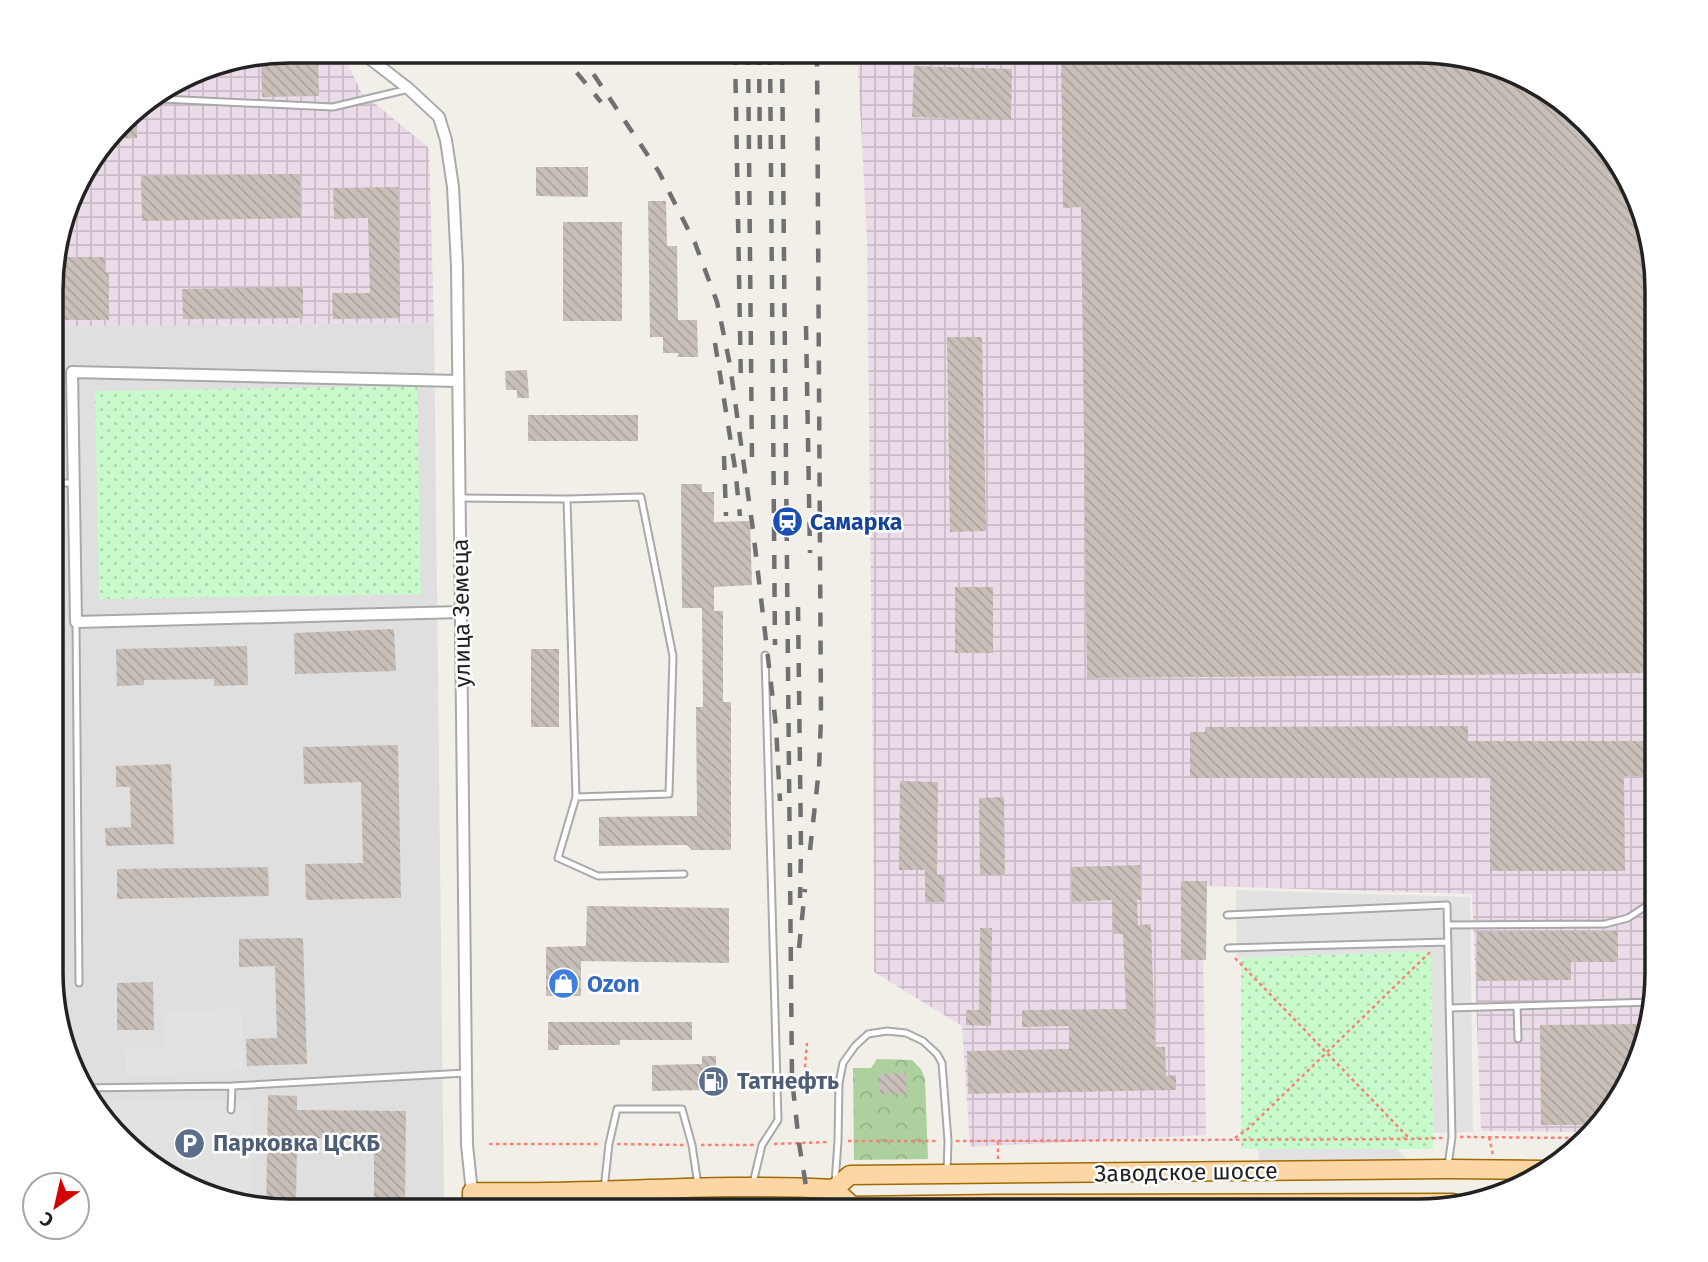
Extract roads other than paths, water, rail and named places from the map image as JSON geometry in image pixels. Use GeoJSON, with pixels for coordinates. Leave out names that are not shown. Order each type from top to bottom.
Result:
{"type":"FeatureCollection","features":[{"type":"Feature","properties":{"kind":"main road","name":"Заводское шоссе"},"geometry":{"type":"LineString","coordinates":[[834,1189],[850,1175],[1448,1169],[1521,1174]]}},
{"type":"Feature","properties":{"kind":"main road","name":"Заводское шоссе"},"geometry":{"type":"LineString","coordinates":[[472,1192],[752,1186],[834,1189],[845,1199]]}},
{"type":"Feature","properties":{"kind":"main road","name":"улица Земеца"},"geometry":{"type":"LineString","coordinates":[[472,1192],[472,1199]]}},
{"type":"Feature","properties":{"kind":"street","name":"улица Земеца"},"geometry":{"type":"LineString","coordinates":[[375,63],[439,117],[446,140],[453,187],[457,266],[467,1145],[472,1192]]}},
{"type":"Feature","properties":{"kind":"street"},"geometry":{"type":"LineString","coordinates":[[458,381],[72,372],[76,621],[461,612]]}},
{"type":"Feature","properties":{"kind":"lane"},"geometry":{"type":"LineString","coordinates":[[167,99],[333,107],[409,89]]}},
{"type":"Feature","properties":{"kind":"lane"},"geometry":{"type":"LineString","coordinates":[[63,483],[74,483]]}},
{"type":"Feature","properties":{"kind":"lane"},"geometry":{"type":"LineString","coordinates":[[460,498],[641,497],[673,656],[668,794],[576,797]]}},
{"type":"Feature","properties":{"kind":"lane"},"geometry":{"type":"LineString","coordinates":[[567,499],[576,797],[558,858],[598,876],[684,874]]}},
{"type":"Feature","properties":{"kind":"lane"},"geometry":{"type":"LineString","coordinates":[[76,621],[79,983]]}},
{"type":"Feature","properties":{"kind":"lane"},"geometry":{"type":"LineString","coordinates":[[752,1186],[762,1145],[778,1120],[765,654]]}},
{"type":"Feature","properties":{"kind":"lane"},"geometry":{"type":"LineString","coordinates":[[1227,915],[1447,905],[1452,1137],[1448,1169]]}},
{"type":"Feature","properties":{"kind":"lane"},"geometry":{"type":"LineString","coordinates":[[1447,925],[1605,924],[1628,918],[1645,907]]}},
{"type":"Feature","properties":{"kind":"lane"},"geometry":{"type":"LineString","coordinates":[[1228,950],[1448,942]]}},
{"type":"Feature","properties":{"kind":"lane"},"geometry":{"type":"LineString","coordinates":[[1449,1008],[1643,1002]]}},
{"type":"Feature","properties":{"kind":"lane"},"geometry":{"type":"LineString","coordinates":[[1517,1006],[1518,1039]]}},
{"type":"Feature","properties":{"kind":"lane"},"geometry":{"type":"LineString","coordinates":[[836,1199],[834,1189],[839,1083],[843,1063],[868,1034],[887,1031],[906,1033],[923,1041],[937,1054],[942,1063],[948,1141],[947,1174]]}},
{"type":"Feature","properties":{"kind":"lane"},"geometry":{"type":"LineString","coordinates":[[94,1087],[232,1086],[466,1073]]}},
{"type":"Feature","properties":{"kind":"lane"},"geometry":{"type":"LineString","coordinates":[[232,1086],[232,1110]]}},
{"type":"Feature","properties":{"kind":"lane"},"geometry":{"type":"LineString","coordinates":[[604,1191],[609,1144],[617,1109],[682,1109],[692,1145],[699,1188]]}},
{"type":"Feature","properties":{"kind":"railway"},"geometry":{"type":"LineString","coordinates":[[569,63],[601,102]]}},
{"type":"Feature","properties":{"kind":"railway"},"geometry":{"type":"LineString","coordinates":[[586,63],[659,172],[695,243],[717,302],[730,365],[753,530],[776,726],[780,801]]}},
{"type":"Feature","properties":{"kind":"railway"},"geometry":{"type":"LineString","coordinates":[[735,63],[741,385]]}},
{"type":"Feature","properties":{"kind":"railway"},"geometry":{"type":"LineString","coordinates":[[748,63],[752,460]]}},
{"type":"Feature","properties":{"kind":"railway"},"geometry":{"type":"LineString","coordinates":[[759,63],[760,158]]}},
{"type":"Feature","properties":{"kind":"railway"},"geometry":{"type":"LineString","coordinates":[[770,63],[775,645]]}},
{"type":"Feature","properties":{"kind":"railway"},"geometry":{"type":"LineString","coordinates":[[782,63],[792,1079],[808,1199]]}},
{"type":"Feature","properties":{"kind":"railway"},"geometry":{"type":"LineString","coordinates":[[810,850],[819,769],[821,718],[817,63]]}},
{"type":"Feature","properties":{"kind":"railway"},"geometry":{"type":"LineString","coordinates":[[806,326],[810,553]]}},
{"type":"Feature","properties":{"kind":"railway"},"geometry":{"type":"LineString","coordinates":[[715,343],[740,516]]}},
{"type":"Feature","properties":{"kind":"railway"},"geometry":{"type":"LineString","coordinates":[[724,456],[726,516]]}},
{"type":"Feature","properties":{"kind":"railway"},"geometry":{"type":"LineString","coordinates":[[798,607],[800,898]]}},
{"type":"Feature","properties":{"kind":"railway"},"geometry":{"type":"LineString","coordinates":[[799,948],[805,889]]}},
{"type":"Feature","properties":{"kind":"place","name":"Самарка"},"geometry":{"type":"Point","coordinates":[787,522]}},
{"type":"Feature","properties":{"kind":"place","name":"Ozon"},"geometry":{"type":"Point","coordinates":[564,984]}},
{"type":"Feature","properties":{"kind":"place","name":"Татнефть"},"geometry":{"type":"Point","coordinates":[714,1081]}},
{"type":"Feature","properties":{"kind":"place","name":"Парковка ЦСКБ"},"geometry":{"type":"Point","coordinates":[190,1143]}}]}
